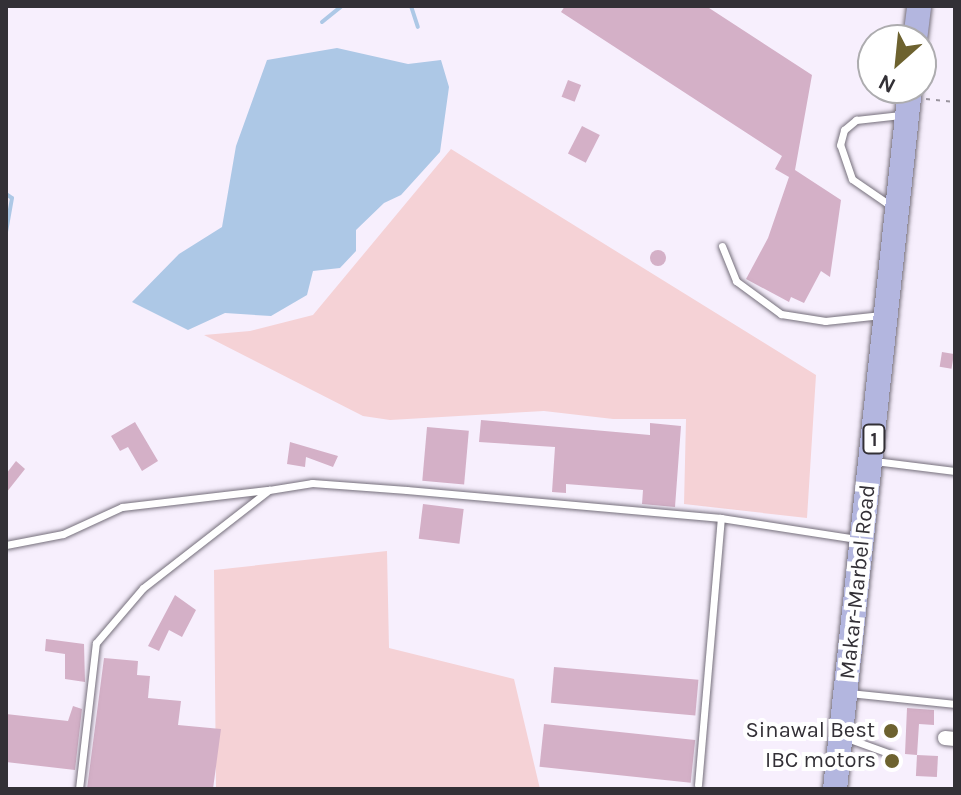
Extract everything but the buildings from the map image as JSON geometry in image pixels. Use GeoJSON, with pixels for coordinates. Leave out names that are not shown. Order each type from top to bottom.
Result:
{"type":"FeatureCollection","features":[{"type":"Feature","properties":{"kind":"main road","name":"Makar-Marbel Road"},"geometry":{"type":"LineString","coordinates":[[835,789],[847,693],[858,539],[871,461],[888,314],[908,104]]}},
{"type":"Feature","properties":{"kind":"lane"},"geometry":{"type":"LineString","coordinates":[[896,209],[852,179],[840,145],[844,130],[856,120],[898,104]]}},
{"type":"Feature","properties":{"kind":"lane"},"geometry":{"type":"LineString","coordinates":[[722,246],[736,281],[781,314],[825,321],[888,314]]}},
{"type":"Feature","properties":{"kind":"lane"},"geometry":{"type":"LineString","coordinates":[[871,461],[955,471]]}},
{"type":"Feature","properties":{"kind":"lane"},"geometry":{"type":"LineString","coordinates":[[6,545],[63,534],[122,507],[312,483],[721,518],[858,539]]}},
{"type":"Feature","properties":{"kind":"lane"},"geometry":{"type":"LineString","coordinates":[[79,789],[96,643],[143,588],[269,490]]}},
{"type":"Feature","properties":{"kind":"lane"},"geometry":{"type":"LineString","coordinates":[[698,785],[721,518]]}},
{"type":"Feature","properties":{"kind":"lane"},"geometry":{"type":"LineString","coordinates":[[847,693],[955,704]]}},
{"type":"Feature","properties":{"kind":"lane"},"geometry":{"type":"LineString","coordinates":[[841,736],[891,754]]}},
{"type":"Feature","properties":{"kind":"shaded area"},"geometry":{"type":"Polygon","coordinates":[[[451,149],[816,375],[807,518],[684,504],[686,419],[613,419],[544,411],[390,420],[363,416],[204,335],[250,331],[313,315],[451,149]]]}},
{"type":"Feature","properties":{"kind":"shaded area"},"geometry":{"type":"Polygon","coordinates":[[[387,551],[389,648],[514,679],[540,789],[216,789],[214,570],[387,551]]]}},
{"type":"Feature","properties":{"kind":"water"},"geometry":{"type":"Polygon","coordinates":[[[337,48],[408,64],[441,60],[449,87],[440,152],[401,195],[384,203],[356,230],[356,251],[340,268],[313,271],[307,295],[271,316],[225,313],[188,330],[132,302],[179,254],[222,227],[236,146],[267,60],[337,48]]]}},
{"type":"Feature","properties":{"kind":"waterway"},"geometry":{"type":"LineString","coordinates":[[322,22],[342,6]]}},
{"type":"Feature","properties":{"kind":"waterway"},"geometry":{"type":"LineString","coordinates":[[362,6],[367,6]]}},
{"type":"Feature","properties":{"kind":"waterway"},"geometry":{"type":"LineString","coordinates":[[411,6],[418,27]]}},
{"type":"Feature","properties":{"kind":"waterway"},"geometry":{"type":"LineString","coordinates":[[6,194],[12,198],[6,233]]}},
{"type":"Feature","properties":{"kind":"place","name":"Sinawal Best"},"geometry":{"type":"Point","coordinates":[891,731]}},
{"type":"Feature","properties":{"kind":"place","name":"IBC motors"},"geometry":{"type":"Point","coordinates":[892,761]}}]}
